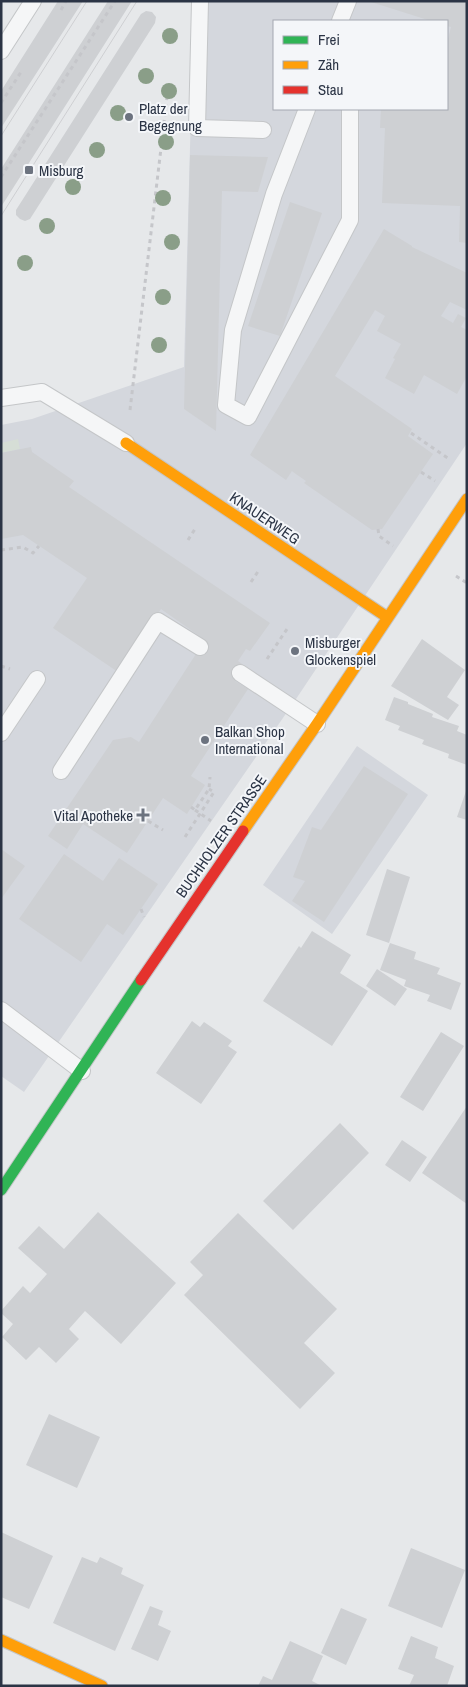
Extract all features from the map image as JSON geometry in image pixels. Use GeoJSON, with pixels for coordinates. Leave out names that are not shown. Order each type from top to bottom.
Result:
{"type":"FeatureCollection","features":[{"type":"Feature","properties":{"kind":"main road","name":"KNAUERWEG"},"geometry":{"type":"LineString","coordinates":[[126,443],[387,617]]}},
{"type":"Feature","properties":{"kind":"main road","name":"BUCHHOLZER STRASSE"},"geometry":{"type":"LineString","coordinates":[[1,1190],[159,953],[317,724],[387,617],[461,519],[467,499]]}},
{"type":"Feature","properties":{"kind":"main road"},"geometry":{"type":"LineString","coordinates":[[1,1640],[102,1686]]}},
{"type":"Feature","properties":{"kind":"lane"},"geometry":{"type":"LineString","coordinates":[[1,51],[33,1]]}},
{"type":"Feature","properties":{"kind":"lane"},"geometry":{"type":"LineString","coordinates":[[200,1],[196,128],[262,130]]}},
{"type":"Feature","properties":{"kind":"lane"},"geometry":{"type":"LineString","coordinates":[[340,20],[349,1]]}},
{"type":"Feature","properties":{"kind":"lane"},"geometry":{"type":"LineString","coordinates":[[349,1],[350,20]]}},
{"type":"Feature","properties":{"kind":"lane"},"geometry":{"type":"LineString","coordinates":[[306,110],[274,194],[233,330],[226,405],[248,417],[350,220],[350,110]]}},
{"type":"Feature","properties":{"kind":"lane"},"geometry":{"type":"LineString","coordinates":[[1,398],[42,392],[126,443]]}},
{"type":"Feature","properties":{"kind":"lane"},"geometry":{"type":"LineString","coordinates":[[61,771],[158,621],[200,648]]}},
{"type":"Feature","properties":{"kind":"lane"},"geometry":{"type":"LineString","coordinates":[[240,674],[317,724]]}},
{"type":"Feature","properties":{"kind":"lane"},"geometry":{"type":"LineString","coordinates":[[1,733],[37,679]]}},
{"type":"Feature","properties":{"kind":"lane"},"geometry":{"type":"LineString","coordinates":[[1,1010],[82,1071]]}},
{"type":"Feature","properties":{"kind":"path"},"geometry":{"type":"LineString","coordinates":[[1,177],[115,1]]}},
{"type":"Feature","properties":{"kind":"path"},"geometry":{"type":"LineString","coordinates":[[126,443],[169,80]]}},
{"type":"Feature","properties":{"kind":"path"},"geometry":{"type":"LineString","coordinates":[[411,433],[449,460]]}},
{"type":"Feature","properties":{"kind":"path"},"geometry":{"type":"LineString","coordinates":[[421,472],[435,481]]}},
{"type":"Feature","properties":{"kind":"path"},"geometry":{"type":"LineString","coordinates":[[378,529],[379,536],[393,546]]}},
{"type":"Feature","properties":{"kind":"path"},"geometry":{"type":"LineString","coordinates":[[1,550],[23,547],[33,553],[39,546]]}},
{"type":"Feature","properties":{"kind":"path"},"geometry":{"type":"LineString","coordinates":[[450,572],[467,583]]}},
{"type":"Feature","properties":{"kind":"path"},"geometry":{"type":"LineString","coordinates":[[265,662],[287,629]]}},
{"type":"Feature","properties":{"kind":"path"},"geometry":{"type":"LineString","coordinates":[[222,728],[236,737]]}},
{"type":"Feature","properties":{"kind":"path"},"geometry":{"type":"LineString","coordinates":[[210,776],[209,789],[193,809],[213,822]]}},
{"type":"Feature","properties":{"kind":"path"},"geometry":{"type":"LineString","coordinates":[[185,836],[214,792],[209,789]]}},
{"type":"Feature","properties":{"kind":"path"},"geometry":{"type":"LineString","coordinates":[[148,821],[163,830]]}},
{"type":"Feature","properties":{"kind":"shaded area"},"geometry":{"type":"Polygon","coordinates":[[[194,1],[467,1],[467,443],[294,702],[24,1092],[1,1076],[1,425],[32,419],[184,367],[194,1]]]}},
{"type":"Feature","properties":{"kind":"shaded area"},"geometry":{"type":"Polygon","coordinates":[[[18,439],[20,449],[1,453],[1,443],[18,439]]]}},
{"type":"Feature","properties":{"kind":"shaded area"},"geometry":{"type":"Polygon","coordinates":[[[357,746],[428,795],[332,934],[263,885],[357,746]]]}},
{"type":"Feature","properties":{"kind":"building"},"geometry":{"type":"Polygon","coordinates":[[[58,1],[83,1],[1,128],[1,91],[58,1]]]}},
{"type":"Feature","properties":{"kind":"building"},"geometry":{"type":"Polygon","coordinates":[[[108,1],[132,1],[1,207],[1,169],[108,1]]]}},
{"type":"Feature","properties":{"kind":"building"},"geometry":{"type":"Polygon","coordinates":[[[368,1],[467,1],[467,243],[459,242],[460,206],[382,203],[385,128],[380,128],[381,110],[448,110],[448,39],[451,27],[448,26],[448,20],[428,20],[368,1]]]}},
{"type":"Feature","properties":{"kind":"building"},"geometry":{"type":"Polygon","coordinates":[[[146,11],[152,12],[156,17],[155,23],[30,219],[25,221],[20,219],[16,215],[16,210],[141,14],[146,11]]]}},
{"type":"Feature","properties":{"kind":"building"},"geometry":{"type":"Polygon","coordinates":[[[190,155],[268,157],[258,192],[222,191],[216,431],[184,409],[190,155]]]}},
{"type":"Feature","properties":{"kind":"building"},"geometry":{"type":"Polygon","coordinates":[[[290,202],[322,213],[280,336],[248,326],[290,202]]]}},
{"type":"Feature","properties":{"kind":"building"},"geometry":{"type":"Polygon","coordinates":[[[384,229],[412,247],[467,273],[467,310],[450,302],[441,316],[453,323],[458,314],[466,318],[461,327],[467,330],[467,376],[457,394],[424,375],[414,394],[385,378],[401,344],[377,331],[385,316],[375,310],[335,376],[412,429],[408,436],[433,454],[382,529],[372,530],[304,483],[306,481],[292,471],[286,480],[250,455],[384,229]]]}},
{"type":"Feature","properties":{"kind":"building"},"geometry":{"type":"Polygon","coordinates":[[[31,447],[32,452],[74,481],[69,487],[270,623],[250,651],[246,649],[238,661],[245,666],[235,681],[248,689],[191,776],[205,785],[187,814],[163,798],[127,853],[83,824],[67,849],[48,836],[113,740],[131,737],[139,742],[205,640],[161,609],[118,672],[53,628],[87,578],[23,535],[1,539],[1,453],[31,447]]]}},
{"type":"Feature","properties":{"kind":"building"},"geometry":{"type":"Polygon","coordinates":[[[422,639],[465,670],[447,697],[459,705],[448,720],[391,686],[422,639]]]}},
{"type":"Feature","properties":{"kind":"building"},"geometry":{"type":"Polygon","coordinates":[[[394,697],[433,714],[432,717],[459,726],[457,731],[467,735],[467,765],[448,758],[449,754],[422,744],[424,740],[398,730],[400,726],[385,720],[394,697]]]}},
{"type":"Feature","properties":{"kind":"building"},"geometry":{"type":"Polygon","coordinates":[[[364,766],[408,794],[324,922],[292,901],[305,881],[293,877],[312,827],[321,830],[364,766]]]}},
{"type":"Feature","properties":{"kind":"building"},"geometry":{"type":"Polygon","coordinates":[[[467,791],[467,820],[457,817],[467,791]]]}},
{"type":"Feature","properties":{"kind":"building"},"geometry":{"type":"Polygon","coordinates":[[[1,849],[25,866],[1,899],[1,849]]]}},
{"type":"Feature","properties":{"kind":"building"},"geometry":{"type":"Polygon","coordinates":[[[64,854],[103,881],[119,858],[158,884],[123,935],[107,924],[81,962],[19,919],[64,854]]]}},
{"type":"Feature","properties":{"kind":"building"},"geometry":{"type":"Polygon","coordinates":[[[387,869],[410,877],[389,943],[366,935],[387,869]]]}},
{"type":"Feature","properties":{"kind":"building"},"geometry":{"type":"Polygon","coordinates":[[[312,931],[351,955],[340,973],[368,991],[332,1046],[263,1001],[299,946],[301,948],[312,931]]]}},
{"type":"Feature","properties":{"kind":"building"},"geometry":{"type":"Polygon","coordinates":[[[390,943],[416,952],[414,959],[440,968],[437,974],[461,983],[451,1010],[427,1001],[430,995],[404,986],[406,980],[380,970],[390,943]]]}},
{"type":"Feature","properties":{"kind":"building"},"geometry":{"type":"Polygon","coordinates":[[[377,969],[407,989],[395,1006],[366,986],[377,969]]]}},
{"type":"Feature","properties":{"kind":"building"},"geometry":{"type":"Polygon","coordinates":[[[192,1021],[200,1027],[204,1022],[232,1041],[228,1046],[237,1052],[201,1104],[156,1073],[192,1021]]]}},
{"type":"Feature","properties":{"kind":"building"},"geometry":{"type":"Polygon","coordinates":[[[441,1032],[464,1046],[423,1111],[400,1097],[441,1032]]]}},
{"type":"Feature","properties":{"kind":"building"},"geometry":{"type":"Polygon","coordinates":[[[467,1106],[467,1204],[422,1173],[467,1106]]]}},
{"type":"Feature","properties":{"kind":"building"},"geometry":{"type":"Polygon","coordinates":[[[340,1123],[369,1153],[293,1230],[263,1201],[340,1123]]]}},
{"type":"Feature","properties":{"kind":"building"},"geometry":{"type":"Polygon","coordinates":[[[402,1140],[427,1157],[410,1182],[385,1165],[402,1140]]]}},
{"type":"Feature","properties":{"kind":"building"},"geometry":{"type":"Polygon","coordinates":[[[98,1212],[176,1283],[121,1344],[85,1311],[69,1329],[79,1339],[56,1363],[39,1347],[26,1360],[2,1337],[13,1324],[1,1311],[23,1286],[30,1293],[47,1274],[18,1248],[39,1226],[64,1249],[98,1212]]]}},
{"type":"Feature","properties":{"kind":"building"},"geometry":{"type":"Polygon","coordinates":[[[238,1213],[337,1309],[304,1343],[335,1373],[300,1409],[184,1295],[203,1275],[190,1262],[238,1213]]]}},
{"type":"Feature","properties":{"kind":"building"},"geometry":{"type":"Polygon","coordinates":[[[49,1414],[100,1437],[77,1488],[26,1465],[49,1414]]]}},
{"type":"Feature","properties":{"kind":"building"},"geometry":{"type":"Polygon","coordinates":[[[1,1532],[53,1556],[29,1609],[1,1597],[1,1532]]]}},
{"type":"Feature","properties":{"kind":"building"},"geometry":{"type":"Polygon","coordinates":[[[411,1548],[465,1570],[442,1628],[388,1606],[411,1548]]]}},
{"type":"Feature","properties":{"kind":"building"},"geometry":{"type":"Polygon","coordinates":[[[82,1557],[97,1563],[100,1557],[123,1568],[121,1574],[144,1585],[115,1651],[53,1623],[82,1557]]]}},
{"type":"Feature","properties":{"kind":"building"},"geometry":{"type":"Polygon","coordinates":[[[150,1606],[163,1611],[158,1625],[171,1631],[158,1661],[131,1649],[150,1606]]]}},
{"type":"Feature","properties":{"kind":"building"},"geometry":{"type":"Polygon","coordinates":[[[341,1608],[367,1619],[346,1665],[321,1653],[341,1608]]]}},
{"type":"Feature","properties":{"kind":"building"},"geometry":{"type":"Polygon","coordinates":[[[411,1636],[438,1647],[435,1658],[454,1666],[447,1686],[409,1686],[414,1675],[398,1669],[411,1636]]]}},
{"type":"Feature","properties":{"kind":"building"},"geometry":{"type":"Polygon","coordinates":[[[290,1641],[323,1656],[312,1681],[322,1686],[258,1686],[263,1676],[272,1680],[290,1641]]]}},
{"type":"Feature","properties":{"kind":"tram line"},"geometry":{"type":"LineString","coordinates":[[1,136],[87,1]]}},
{"type":"Feature","properties":{"kind":"tram line"},"geometry":{"type":"LineString","coordinates":[[1,216],[137,1]]}},
{"type":"Feature","properties":{"kind":"traffic: fast"},"geometry":{"type":"LineString","coordinates":[[1,1190],[141,980]]}},
{"type":"Feature","properties":{"kind":"traffic: slow"},"geometry":{"type":"LineString","coordinates":[[126,443],[387,617]]}},
{"type":"Feature","properties":{"kind":"traffic: slow"},"geometry":{"type":"LineString","coordinates":[[243,831],[467,499]]}},
{"type":"Feature","properties":{"kind":"traffic: slow"},"geometry":{"type":"LineString","coordinates":[[1,1640],[102,1686]]}},
{"type":"Feature","properties":{"kind":"traffic: jam"},"geometry":{"type":"LineString","coordinates":[[141,980],[243,831]]}},
{"type":"Feature","properties":{"kind":"place","name":"Platz der Begegnung"},"geometry":{"type":"Point","coordinates":[129,117]}},
{"type":"Feature","properties":{"kind":"place","name":"Misburg"},"geometry":{"type":"Point","coordinates":[29,170]}},
{"type":"Feature","properties":{"kind":"place","name":"Misburger Glockenspiel"},"geometry":{"type":"Point","coordinates":[295,651]}},
{"type":"Feature","properties":{"kind":"place","name":"Balkan Shop International"},"geometry":{"type":"Point","coordinates":[205,740]}},
{"type":"Feature","properties":{"kind":"place","name":"Vital Apotheke"},"geometry":{"type":"Point","coordinates":[143,815]}}]}
